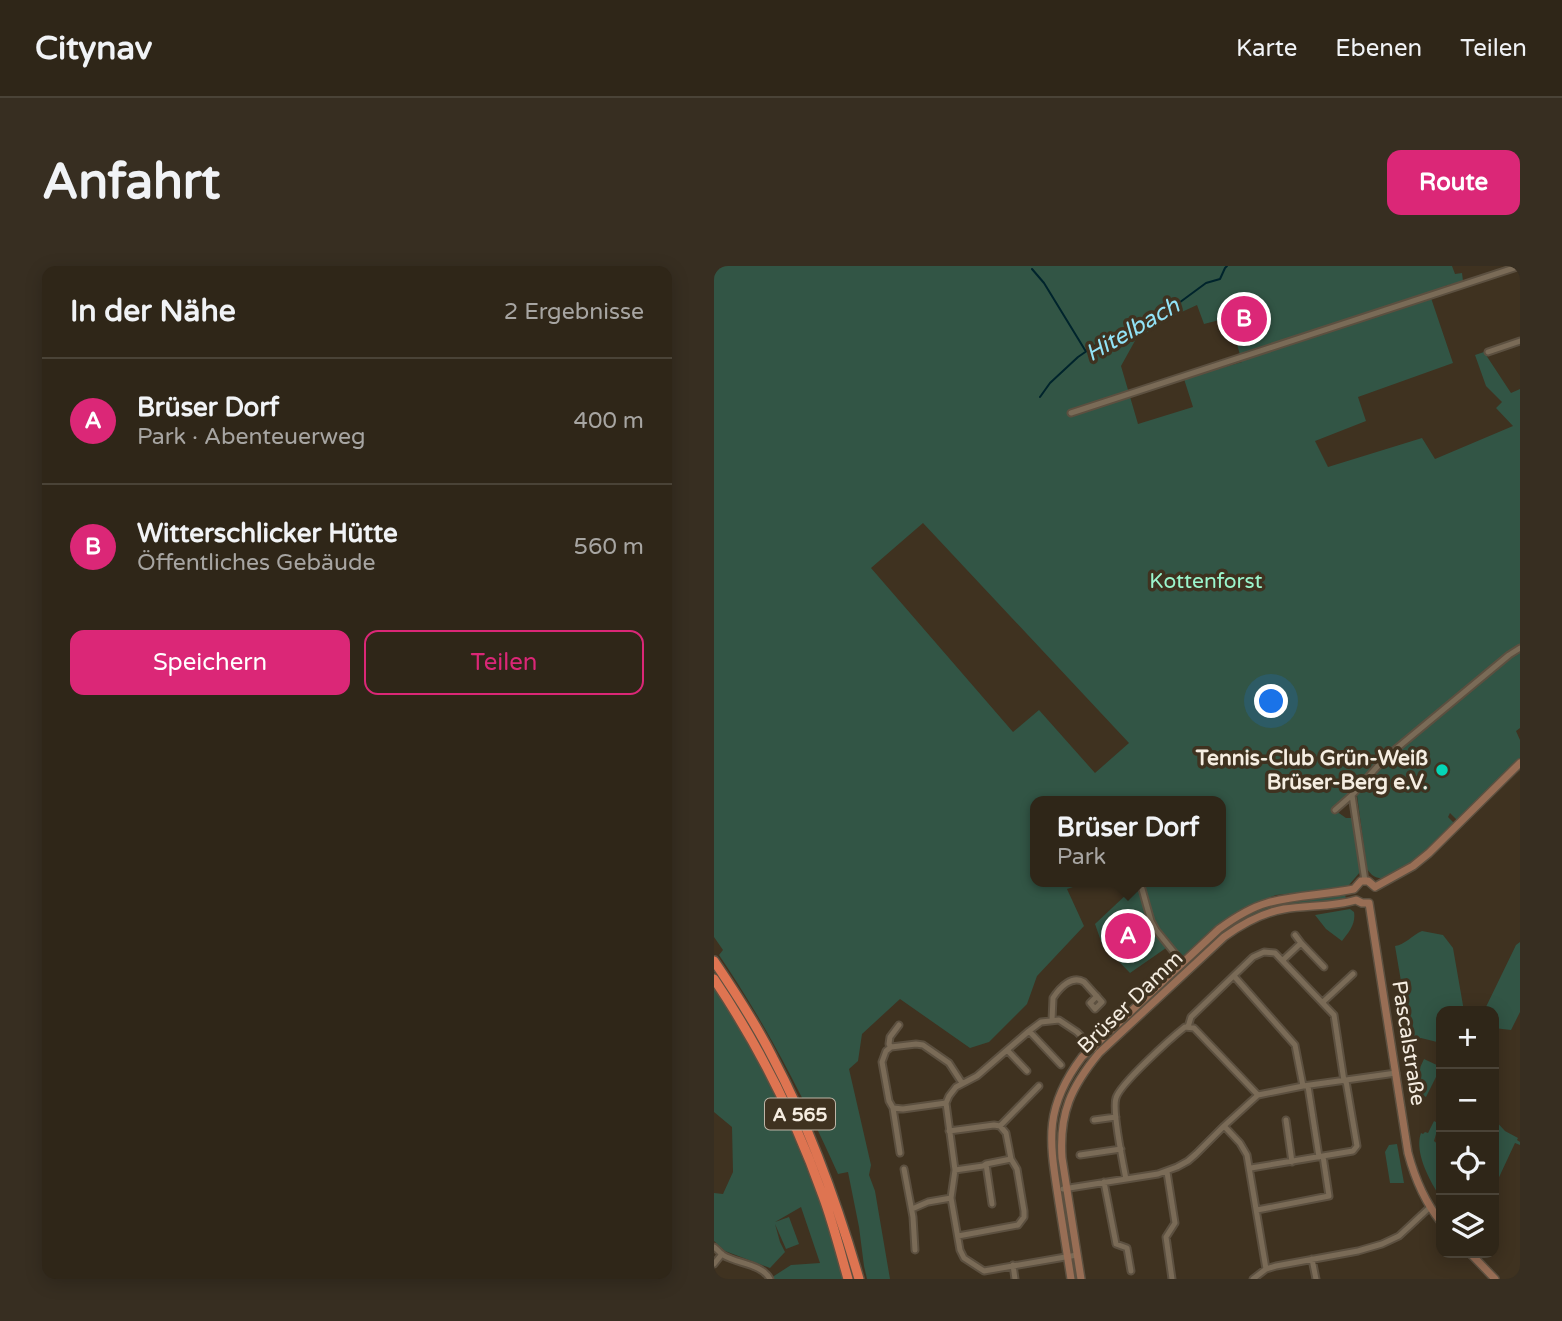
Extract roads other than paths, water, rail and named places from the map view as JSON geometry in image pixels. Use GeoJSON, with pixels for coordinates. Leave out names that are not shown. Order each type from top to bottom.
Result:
{"type":"FeatureCollection","features":[{"type":"Feature","properties":{"kind":"highway","name":"A 565"},"geometry":{"type":"LineString","coordinates":[[714,961],[773,1058],[804,1123],[844,1227],[859,1279]]}},
{"type":"Feature","properties":{"kind":"highway","name":"A 565"},"geometry":{"type":"LineString","coordinates":[[714,979],[759,1052],[785,1104],[822,1195],[848,1279]]}},
{"type":"Feature","properties":{"kind":"street"},"geometry":{"type":"LineString","coordinates":[[1071,412],[1520,266]]}},
{"type":"Feature","properties":{"kind":"street"},"geometry":{"type":"LineString","coordinates":[[1488,352],[1520,341]]}},
{"type":"Feature","properties":{"kind":"street"},"geometry":{"type":"LineString","coordinates":[[1335,810],[1385,758],[1520,648]]}},
{"type":"Feature","properties":{"kind":"street"},"geometry":{"type":"LineString","coordinates":[[1352,795],[1365,881],[1371,883],[1374,896],[1429,853],[1520,763]]}},
{"type":"Feature","properties":{"kind":"street","name":"Brüser Damm"},"geometry":{"type":"LineString","coordinates":[[1071,1279],[1051,1149],[1051,1131],[1055,1108],[1066,1080],[1082,1057],[1182,962],[1240,914],[1266,903],[1288,898],[1354,889],[1358,883],[1365,881]]}},
{"type":"Feature","properties":{"kind":"street"},"geometry":{"type":"LineString","coordinates":[[1141,887],[1151,921],[1182,962]]}},
{"type":"Feature","properties":{"kind":"street"},"geometry":{"type":"LineString","coordinates":[[1354,889],[1356,900]]}},
{"type":"Feature","properties":{"kind":"street","name":"Brüser Damm"},"geometry":{"type":"LineString","coordinates":[[1081,1279],[1061,1147],[1065,1112],[1083,1073],[1099,1054],[1224,937],[1244,923],[1284,909],[1356,900],[1362,903],[1374,896]]}},
{"type":"Feature","properties":{"kind":"street","name":"Pascalstraße"},"geometry":{"type":"LineString","coordinates":[[1374,896],[1410,1162],[1419,1189],[1436,1216]]}},
{"type":"Feature","properties":{"kind":"street"},"geometry":{"type":"LineString","coordinates":[[1295,935],[1324,967]]}},
{"type":"Feature","properties":{"kind":"street"},"geometry":{"type":"LineString","coordinates":[[1283,960],[1301,943]]}},
{"type":"Feature","properties":{"kind":"street"},"geometry":{"type":"LineString","coordinates":[[1188,1027],[1191,1017],[1260,953],[1275,953],[1334,1016],[1356,1149],[1251,1168]]}},
{"type":"Feature","properties":{"kind":"street"},"geometry":{"type":"LineString","coordinates":[[1323,1002],[1353,974]]}},
{"type":"Feature","properties":{"kind":"street"},"geometry":{"type":"LineString","coordinates":[[1234,976],[1295,1045],[1329,1196],[1257,1210]]}},
{"type":"Feature","properties":{"kind":"street"},"geometry":{"type":"LineString","coordinates":[[1052,1020],[1053,998],[1072,980],[1081,980],[1097,996]]}},
{"type":"Feature","properties":{"kind":"street"},"geometry":{"type":"LineString","coordinates":[[1077,1255],[982,1273],[964,1258],[960,1250],[951,1198],[955,1170],[946,1103],[962,1083],[977,1076],[1041,1022],[1059,1020],[1099,1054]]}},
{"type":"Feature","properties":{"kind":"street"},"geometry":{"type":"LineString","coordinates":[[891,1047],[890,1037],[899,1025]]}},
{"type":"Feature","properties":{"kind":"street"},"geometry":{"type":"LineString","coordinates":[[1126,1179],[1115,1100],[1122,1086],[1182,1029],[1194,1028],[1258,1095]]}},
{"type":"Feature","properties":{"kind":"street"},"geometry":{"type":"LineString","coordinates":[[1029,1031],[1060,1065]]}},
{"type":"Feature","properties":{"kind":"street"},"geometry":{"type":"LineString","coordinates":[[900,1153],[882,1062],[886,1051],[891,1047],[923,1045],[949,1063],[962,1083]]}},
{"type":"Feature","properties":{"kind":"street"},"geometry":{"type":"LineString","coordinates":[[1007,1050],[1027,1071]]}},
{"type":"Feature","properties":{"kind":"street"},"geometry":{"type":"LineString","coordinates":[[1057,1190],[1167,1171],[1188,1161],[1258,1095],[1396,1073]]}},
{"type":"Feature","properties":{"kind":"street"},"geometry":{"type":"LineString","coordinates":[[949,1131],[1000,1126],[1039,1086]]}},
{"type":"Feature","properties":{"kind":"street"},"geometry":{"type":"LineString","coordinates":[[893,1108],[946,1103]]}},
{"type":"Feature","properties":{"kind":"street"},"geometry":{"type":"LineString","coordinates":[[1094,1120],[1116,1117]]}},
{"type":"Feature","properties":{"kind":"street"},"geometry":{"type":"LineString","coordinates":[[1286,1121],[1292,1162]]}},
{"type":"Feature","properties":{"kind":"street"},"geometry":{"type":"LineString","coordinates":[[958,1236],[1018,1225],[1023,1220],[1017,1169],[1011,1159],[1006,1133],[1000,1126]]}},
{"type":"Feature","properties":{"kind":"street"},"geometry":{"type":"LineString","coordinates":[[1224,1126],[1240,1143],[1251,1168],[1266,1269]]}},
{"type":"Feature","properties":{"kind":"street"},"geometry":{"type":"LineString","coordinates":[[1080,1155],[1121,1149]]}},
{"type":"Feature","properties":{"kind":"street"},"geometry":{"type":"LineString","coordinates":[[955,1170],[1011,1159]]}},
{"type":"Feature","properties":{"kind":"street"},"geometry":{"type":"LineString","coordinates":[[986,1164],[992,1204]]}},
{"type":"Feature","properties":{"kind":"street"},"geometry":{"type":"LineString","coordinates":[[904,1169],[912,1209],[915,1250]]}},
{"type":"Feature","properties":{"kind":"street"},"geometry":{"type":"LineString","coordinates":[[1167,1171],[1175,1223],[1166,1237],[1172,1279]]}},
{"type":"Feature","properties":{"kind":"street"},"geometry":{"type":"LineString","coordinates":[[1104,1182],[1116,1244],[1127,1248],[1131,1271]]}},
{"type":"Feature","properties":{"kind":"street"},"geometry":{"type":"LineString","coordinates":[[912,1209],[928,1202],[951,1198]]}},
{"type":"Feature","properties":{"kind":"street"},"geometry":{"type":"LineString","coordinates":[[1253,1279],[1266,1269],[1382,1244],[1399,1236],[1429,1208]]}},
{"type":"Feature","properties":{"kind":"street"},"geometry":{"type":"LineString","coordinates":[[714,1247],[722,1254],[762,1270],[768,1274],[769,1279]]}},
{"type":"Feature","properties":{"kind":"street"},"geometry":{"type":"LineString","coordinates":[[714,1264],[722,1254]]}},
{"type":"Feature","properties":{"kind":"street"},"geometry":{"type":"LineString","coordinates":[[1475,1258],[1495,1279]]}},
{"type":"Feature","properties":{"kind":"street"},"geometry":{"type":"LineString","coordinates":[[1312,1259],[1316,1279]]}},
{"type":"Feature","properties":{"kind":"street"},"geometry":{"type":"LineString","coordinates":[[1013,1265],[1015,1279]]}},
{"type":"Feature","properties":{"kind":"waterway","name":"Hitelbach"},"geometry":{"type":"LineString","coordinates":[[1040,397],[1050,383],[1078,357],[1094,346],[1121,338],[1148,316],[1168,311],[1206,283],[1220,279],[1227,266]]}},
{"type":"Feature","properties":{"kind":"waterway"},"geometry":{"type":"LineString","coordinates":[[1032,269],[1044,283],[1085,350]]}},
{"type":"Feature","properties":{"kind":"place","name":"Witterschlicker Hütte"},"geometry":{"type":"Point","coordinates":[1244,319]}},
{"type":"Feature","properties":{"kind":"place","name":"Tennis-Club Grün-Weiß Brüser-Berg e.V."},"geometry":{"type":"Point","coordinates":[1442,770]}},
{"type":"Feature","properties":{"kind":"place","name":"Brüser Dorf"},"geometry":{"type":"Point","coordinates":[1128,936]}},
{"type":"Feature","properties":{"kind":"park label","name":"Kottenforst"},"geometry":{"type":"Point","coordinates":[1206,581]}}]}
